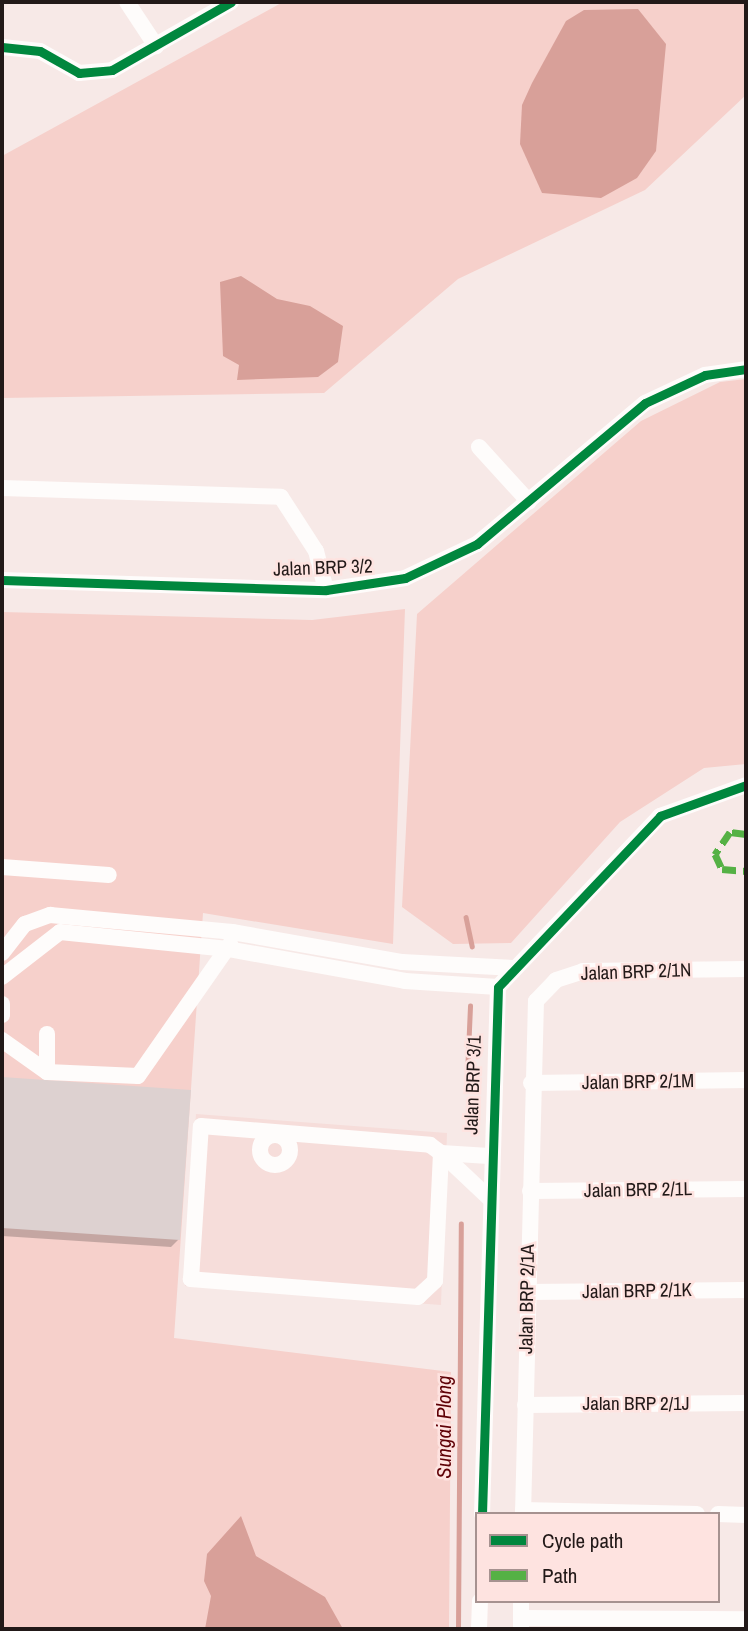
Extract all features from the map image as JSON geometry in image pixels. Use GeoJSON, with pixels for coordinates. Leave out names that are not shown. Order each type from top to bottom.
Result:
{"type":"FeatureCollection","features":[{"type":"Feature","properties":{"kind":"street"},"geometry":{"type":"LineString","coordinates":[[127,2],[156,46]]}},
{"type":"Feature","properties":{"kind":"street"},"geometry":{"type":"LineString","coordinates":[[2,47],[40,51],[79,73],[112,70],[231,2]]}},
{"type":"Feature","properties":{"kind":"street","name":"Jalan BRP 3/2"},"geometry":{"type":"LineString","coordinates":[[2,580],[326,590],[405,578],[477,544],[645,403],[705,375],[746,369]]}},
{"type":"Feature","properties":{"kind":"street"},"geometry":{"type":"LineString","coordinates":[[479,447],[529,502]]}},
{"type":"Feature","properties":{"kind":"street","name":"Jalan BRP 3/2"},"geometry":{"type":"LineString","coordinates":[[2,488],[281,497],[316,551],[326,590]]}},
{"type":"Feature","properties":{"kind":"street"},"geometry":{"type":"LineString","coordinates":[[2,976],[60,932],[229,949],[405,981],[498,987],[513,968],[660,816],[746,785]]}},
{"type":"Feature","properties":{"kind":"street"},"geometry":{"type":"LineString","coordinates":[[4,871],[109,875]]}},
{"type":"Feature","properties":{"kind":"street"},"geometry":{"type":"LineString","coordinates":[[2,953],[7,939],[25,925],[50,915],[232,932],[402,962],[513,968]]}},
{"type":"Feature","properties":{"kind":"street"},"geometry":{"type":"LineString","coordinates":[[2,1040],[47,1072],[138,1076],[154,1045],[229,949],[232,932]]}},
{"type":"Feature","properties":{"kind":"street","name":"Jalan BRP 2/1N"},"geometry":{"type":"LineString","coordinates":[[531,1083],[532,1016],[556,980],[583,971],[746,969]]}},
{"type":"Feature","properties":{"kind":"street","name":"Jalan BRP 3/1"},"geometry":{"type":"LineString","coordinates":[[482,1512],[489,1126],[498,987]]}},
{"type":"Feature","properties":{"kind":"street"},"geometry":{"type":"LineString","coordinates":[[2,1004],[2,1015]]}},
{"type":"Feature","properties":{"kind":"street"},"geometry":{"type":"LineString","coordinates":[[47,1034],[47,1072]]}},
{"type":"Feature","properties":{"kind":"street","name":"Jalan BRP 2/1M"},"geometry":{"type":"LineString","coordinates":[[531,1083],[746,1080]]}},
{"type":"Feature","properties":{"kind":"street","name":"Jalan BRP 2/1A"},"geometry":{"type":"LineString","coordinates":[[523,1512],[531,1083]]}},
{"type":"Feature","properties":{"kind":"street"},"geometry":{"type":"LineString","coordinates":[[488,1197],[469,1172],[447,1158],[430,1145],[278,1136],[201,1126],[191,1279],[418,1297],[435,1281],[447,1158],[489,1126]]}},
{"type":"Feature","properties":{"kind":"street"},"geometry":{"type":"LineString","coordinates":[[447,1158],[489,1161]]}},
{"type":"Feature","properties":{"kind":"street","name":"Jalan BRP 2/1L"},"geometry":{"type":"LineString","coordinates":[[530,1191],[746,1189]]}},
{"type":"Feature","properties":{"kind":"street","name":"Jalan BRP 2/1K"},"geometry":{"type":"LineString","coordinates":[[527,1292],[746,1290]]}},
{"type":"Feature","properties":{"kind":"street","name":"Jalan BRP 2/1J"},"geometry":{"type":"LineString","coordinates":[[526,1405],[746,1403]]}},
{"type":"Feature","properties":{"kind":"street"},"geometry":{"type":"LineString","coordinates":[[720,1514],[746,1515]]}},
{"type":"Feature","properties":{"kind":"street"},"geometry":{"type":"LineString","coordinates":[[479,1629],[480,1603]]}},
{"type":"Feature","properties":{"kind":"street"},"geometry":{"type":"LineString","coordinates":[[521,1603],[521,1624],[746,1619]]}},
{"type":"Feature","properties":{"kind":"shaded area"},"geometry":{"type":"Polygon","coordinates":[[[283,2],[746,2],[746,95],[645,190],[458,279],[324,393],[2,398],[2,156],[283,2]]]}},
{"type":"Feature","properties":{"kind":"shaded area"},"geometry":{"type":"Polygon","coordinates":[[[638,9],[666,44],[656,151],[637,178],[601,198],[542,193],[520,144],[522,105],[532,83],[566,21],[584,10],[638,9]]]}},
{"type":"Feature","properties":{"kind":"shaded area"},"geometry":{"type":"Polygon","coordinates":[[[241,276],[277,299],[310,306],[343,326],[338,362],[318,377],[237,380],[239,365],[223,356],[220,282],[241,276]]]}},
{"type":"Feature","properties":{"kind":"shaded area"},"geometry":{"type":"Polygon","coordinates":[[[746,379],[746,764],[704,768],[620,822],[511,943],[453,944],[402,907],[417,614],[641,421],[720,382],[746,379]]]}},
{"type":"Feature","properties":{"kind":"shaded area"},"geometry":{"type":"Polygon","coordinates":[[[405,609],[393,944],[203,913],[174,1338],[451,1372],[449,1629],[2,1629],[2,612],[312,620],[405,609]]]}},
{"type":"Feature","properties":{"kind":"shaded area"},"geometry":{"type":"Polygon","coordinates":[[[196,1114],[447,1133],[441,1305],[185,1286],[196,1114]]]}},
{"type":"Feature","properties":{"kind":"shaded area"},"geometry":{"type":"Polygon","coordinates":[[[241,1516],[256,1556],[325,1597],[343,1629],[205,1629],[211,1596],[204,1581],[207,1554],[241,1516]]]}},
{"type":"Feature","properties":{"kind":"building"},"geometry":{"type":"Polygon","coordinates":[[[2,1077],[191,1090],[180,1240],[2,1228],[2,1077]]]}},
{"type":"Feature","properties":{"kind":"waterway","name":"Sungai Plong"},"geometry":{"type":"LineString","coordinates":[[466,917],[472,946]]}},
{"type":"Feature","properties":{"kind":"waterway","name":"Sungai Plong"},"geometry":{"type":"LineString","coordinates":[[467,1075],[470,1006]]}},
{"type":"Feature","properties":{"kind":"waterway","name":"Sungai Plong"},"geometry":{"type":"LineString","coordinates":[[458,1629],[461,1224]]}},
{"type":"Feature","properties":{"kind":"marked path"},"geometry":{"type":"LineString","coordinates":[[746,834],[730,832],[715,854],[722,869],[746,871]]}},
{"type":"Feature","properties":{"kind":"cycle path"},"geometry":{"type":"LineString","coordinates":[[2,47],[40,51],[79,73],[112,70],[231,2]]}},
{"type":"Feature","properties":{"kind":"cycle path"},"geometry":{"type":"LineString","coordinates":[[2,580],[326,590],[405,578],[477,544],[645,403],[705,375],[746,369]]}},
{"type":"Feature","properties":{"kind":"cycle path"},"geometry":{"type":"LineString","coordinates":[[482,1512],[498,987],[660,816],[746,785]]}}]}
